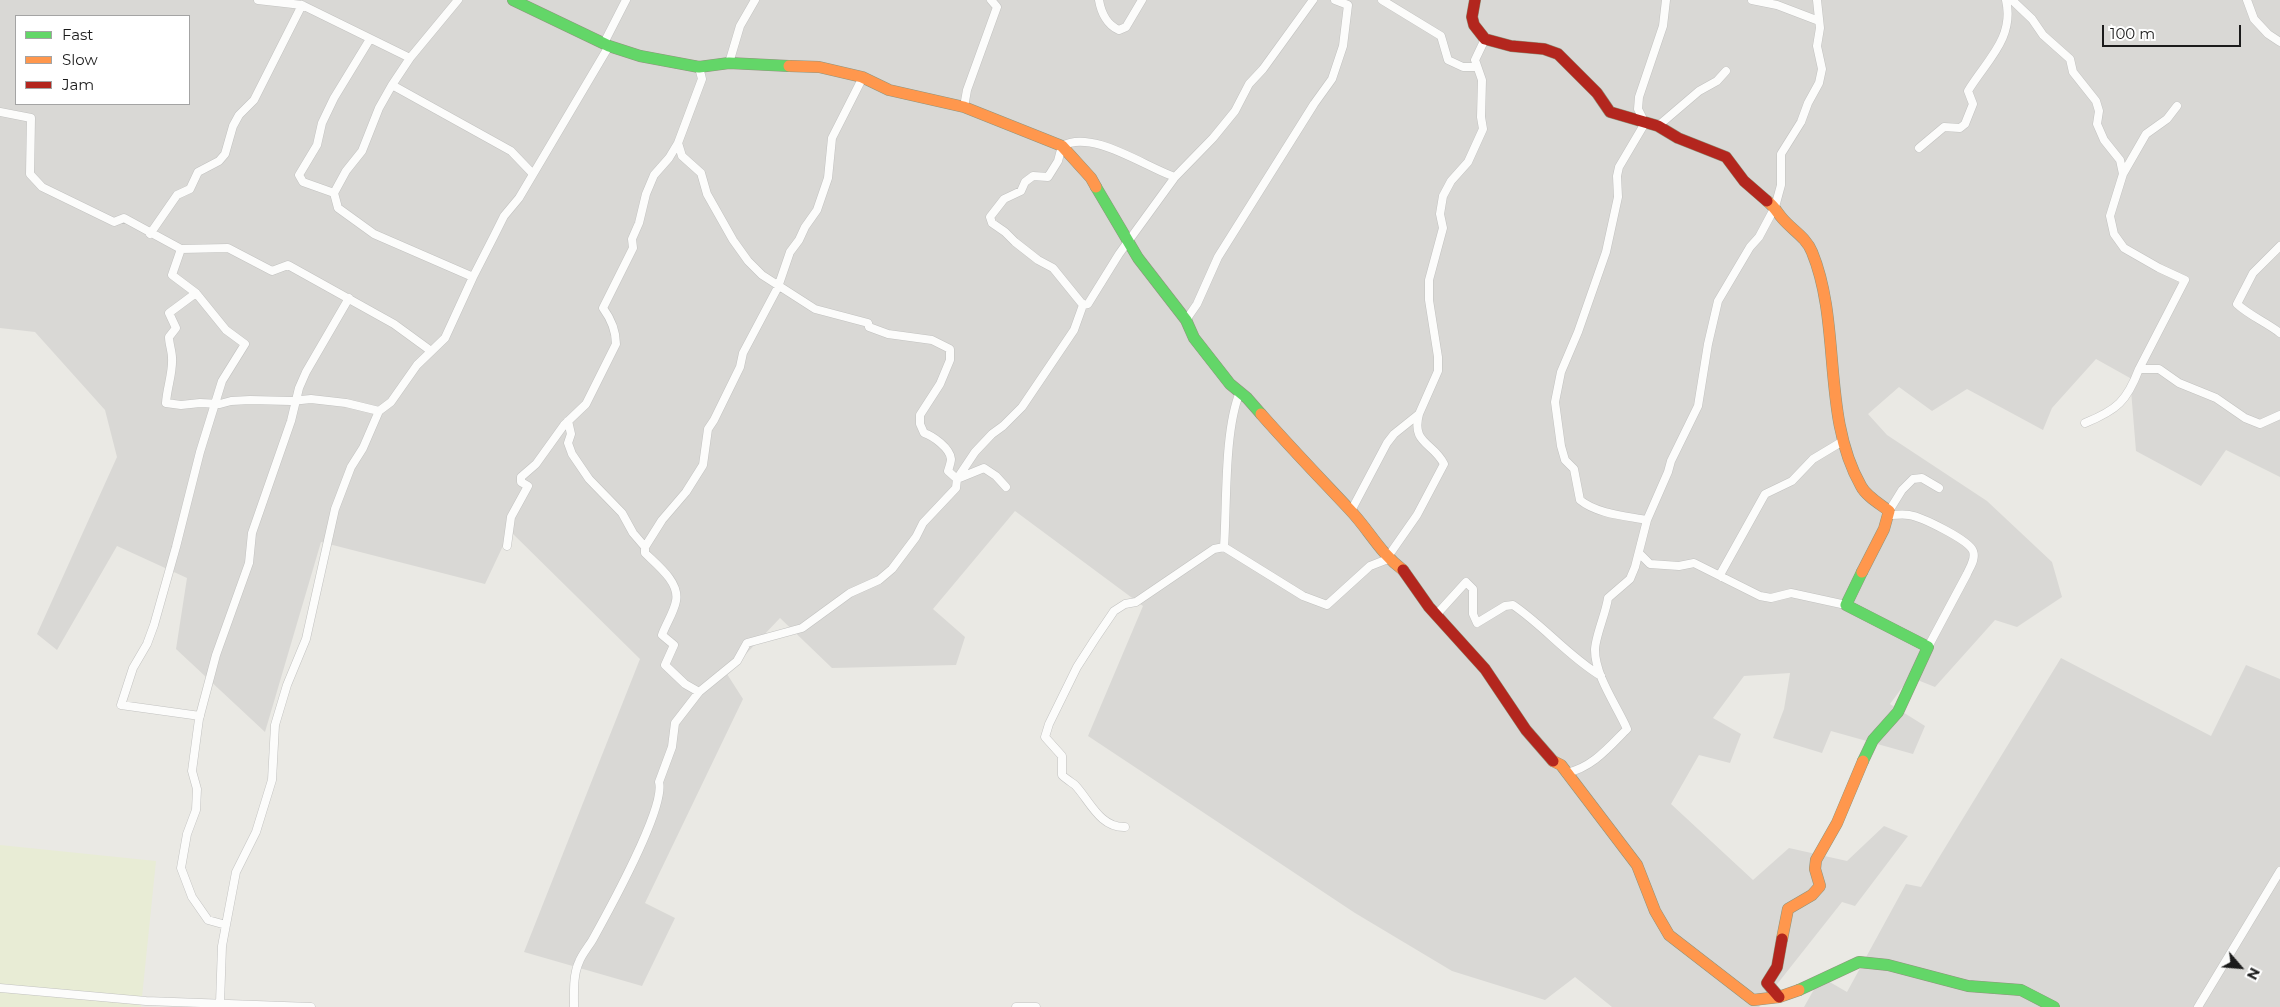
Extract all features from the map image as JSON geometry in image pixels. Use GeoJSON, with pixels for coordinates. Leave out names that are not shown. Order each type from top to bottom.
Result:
{"type":"FeatureCollection","features":[{"type":"Feature","properties":{"kind":"street"},"geometry":{"type":"LineString","coordinates":[[258,0],[302,5],[410,58]]}},
{"type":"Feature","properties":{"kind":"street"},"geometry":{"type":"LineString","coordinates":[[458,0],[410,58],[392,86],[378,108],[362,151],[346,171],[334,193],[338,208],[374,234],[473,277]]}},
{"type":"Feature","properties":{"kind":"street"},"geometry":{"type":"LineString","coordinates":[[513,0],[607,44],[640,56],[699,68],[729,63],[819,67],[862,77],[889,90],[964,107],[1062,146],[1091,178],[1138,258],[1186,320],[1194,338],[1230,384],[1240,392],[1326,487],[1351,511],[1388,559],[1405,572],[1437,614],[1485,669],[1526,730],[1566,773],[1623,844],[1637,865],[1655,912],[1669,935],[1753,1000],[1778,997],[1797,991],[1859,962],[1888,965],[1968,986],[2021,990],[2054,1007]]}},
{"type":"Feature","properties":{"kind":"street"},"geometry":{"type":"LineString","coordinates":[[220,1003],[222,946],[236,872],[256,832],[272,780],[275,725],[287,685],[306,639],[316,588],[325,558],[330,524],[351,468],[363,448],[379,412],[391,402],[417,365],[445,338],[504,216],[519,198],[607,44],[626,0]]}},
{"type":"Feature","properties":{"kind":"street"},"geometry":{"type":"LineString","coordinates":[[729,63],[740,26],[755,0]]}},
{"type":"Feature","properties":{"kind":"street"},"geometry":{"type":"LineString","coordinates":[[964,107],[966,90],[997,7],[991,0]]}},
{"type":"Feature","properties":{"kind":"street"},"geometry":{"type":"LineString","coordinates":[[1099,0],[1103,14],[1119,30],[1126,27],[1142,0]]}},
{"type":"Feature","properties":{"kind":"street"},"geometry":{"type":"LineString","coordinates":[[574,1007],[575,982],[579,962],[637,854],[661,788],[660,782],[672,747],[675,723],[699,692],[737,661],[747,643],[802,628],[850,593],[880,580],[892,569],[916,537],[923,523],[956,488],[957,479],[971,458],[992,434],[1022,407],[1074,330],[1083,306],[1088,304],[1129,241],[1175,176],[1213,138],[1235,111],[1249,84],[1263,69],[1313,0]]}},
{"type":"Feature","properties":{"kind":"street"},"geometry":{"type":"LineString","coordinates":[[1186,320],[1197,304],[1218,257],[1314,104],[1332,79],[1343,46],[1350,3],[1335,0]]}},
{"type":"Feature","properties":{"kind":"street"},"geometry":{"type":"LineString","coordinates":[[1382,0],[1441,36],[1448,60],[1463,67],[1477,67]]}},
{"type":"Feature","properties":{"kind":"street"},"geometry":{"type":"LineString","coordinates":[[1475,0],[1472,17],[1474,25],[1485,39],[1511,46],[1544,49],[1558,54],[1597,94],[1610,112],[1658,126],[1678,138],[1726,157],[1744,181],[1775,208],[1782,218],[1803,237],[1812,251],[1827,308],[1832,341],[1832,372],[1843,441],[1861,487],[1889,513],[1910,515],[1932,524],[1966,543],[1973,552],[1973,562],[1968,574],[1928,647],[1898,712],[1873,740],[1837,823],[1816,860],[1815,869],[1820,886],[1812,895],[1788,909],[1778,967],[1767,983],[1778,997]]}},
{"type":"Feature","properties":{"kind":"street"},"geometry":{"type":"LineString","coordinates":[[1645,123],[1638,109],[1640,97],[1663,26],[1666,0]]}},
{"type":"Feature","properties":{"kind":"street"},"geometry":{"type":"LineString","coordinates":[[1752,0],[1777,5],[1819,21]]}},
{"type":"Feature","properties":{"kind":"street"},"geometry":{"type":"LineString","coordinates":[[1566,773],[1598,759],[1627,729],[1602,676],[1595,650],[1608,598],[1630,579],[1647,520],[1668,472],[1670,461],[1698,406],[1708,344],[1718,301],[1750,247],[1759,237],[1775,208],[1781,185],[1781,154],[1801,122],[1808,102],[1819,83],[1822,69],[1817,46],[1819,21],[1817,0]]}},
{"type":"Feature","properties":{"kind":"street"},"geometry":{"type":"LineString","coordinates":[[1919,148],[1944,127],[1960,128],[1965,124],[1973,104],[1968,90],[2001,46],[2008,16],[2006,0]]}},
{"type":"Feature","properties":{"kind":"street"},"geometry":{"type":"LineString","coordinates":[[2012,0],[2032,19],[2043,34],[2070,59],[2073,72],[2096,101],[2099,111],[2097,124],[2104,140],[2120,160],[2123,174]]}},
{"type":"Feature","properties":{"kind":"street"},"geometry":{"type":"LineString","coordinates":[[2247,0],[2254,19],[2268,34],[2280,42]]}},
{"type":"Feature","properties":{"kind":"street"},"geometry":{"type":"LineString","coordinates":[[150,234],[177,195],[190,189],[198,172],[219,161],[225,154],[233,126],[254,100],[302,5]]}},
{"type":"Feature","properties":{"kind":"street"},"geometry":{"type":"LineString","coordinates":[[334,193],[303,182],[299,175],[317,145],[322,123],[334,98],[370,39]]}},
{"type":"Feature","properties":{"kind":"street"},"geometry":{"type":"LineString","coordinates":[[1125,827],[1117,827],[1107,822],[1095,811],[1074,784],[1062,775],[1062,756],[1045,737],[1049,724],[1077,667],[1114,611],[1125,604],[1136,602],[1214,549],[1224,547],[1303,596],[1328,605],[1370,566],[1388,559],[1417,515],[1444,464],[1439,454],[1422,442],[1417,432],[1419,414],[1438,371],[1438,357],[1429,300],[1429,280],[1443,228],[1440,214],[1443,196],[1451,181],[1468,162],[1483,130],[1481,117],[1482,80],[1475,60],[1485,39]]}},
{"type":"Feature","properties":{"kind":"street"},"geometry":{"type":"LineString","coordinates":[[507,546],[511,517],[528,486],[521,482],[522,477],[536,464],[568,421],[586,404],[616,344],[616,334],[610,316],[603,308],[633,248],[632,239],[654,175],[670,158],[678,143],[702,79],[699,68]]}},
{"type":"Feature","properties":{"kind":"street"},"geometry":{"type":"LineString","coordinates":[[1658,126],[1699,91],[1717,81],[1726,71]]}},
{"type":"Feature","properties":{"kind":"street"},"geometry":{"type":"LineString","coordinates":[[645,547],[662,520],[686,492],[703,465],[708,429],[740,367],[743,353],[778,287],[790,252],[800,240],[805,227],[817,210],[828,178],[832,138],[862,77]]}},
{"type":"Feature","properties":{"kind":"street"},"geometry":{"type":"LineString","coordinates":[[392,86],[510,151],[533,174]]}},
{"type":"Feature","properties":{"kind":"street"},"geometry":{"type":"LineString","coordinates":[[2085,423],[2098,418],[2123,402],[2185,280],[2124,248],[2114,234],[2110,216],[2123,174],[2146,134],[2167,119],[2178,106]]}},
{"type":"Feature","properties":{"kind":"street"},"geometry":{"type":"LineString","coordinates":[[0,112],[31,118],[30,174],[42,187],[114,222],[124,218],[180,249],[228,248],[272,271],[288,266],[394,324],[432,351]]}},
{"type":"Feature","properties":{"kind":"street"},"geometry":{"type":"LineString","coordinates":[[1645,123],[1619,167],[1617,176],[1618,197],[1606,252],[1578,332],[1561,372],[1555,402],[1560,446],[1566,460],[1574,469],[1580,500],[1586,505],[1610,513],[1647,520]]}},
{"type":"Feature","properties":{"kind":"street"},"geometry":{"type":"LineString","coordinates":[[1062,146],[1075,141],[1114,150],[1175,176]]}},
{"type":"Feature","properties":{"kind":"street"},"geometry":{"type":"LineString","coordinates":[[678,143],[682,156],[701,173],[710,200],[748,261],[762,275],[778,287],[816,309],[868,322],[869,327],[888,334],[932,340],[950,349],[950,360],[940,384],[920,415],[920,424],[924,433],[931,436],[948,451],[951,458],[948,471],[957,479]]}},
{"type":"Feature","properties":{"kind":"street"},"geometry":{"type":"LineString","coordinates":[[1062,146],[1058,161],[1048,177],[1033,176],[1025,182],[1022,191],[1004,199],[990,217],[992,224],[1053,268],[1083,306]]}},
{"type":"Feature","properties":{"kind":"street"},"geometry":{"type":"LineString","coordinates":[[2280,246],[2253,274],[2237,304],[2248,314],[2266,322],[2280,333]]}},
{"type":"Feature","properties":{"kind":"street"},"geometry":{"type":"LineString","coordinates":[[180,249],[172,275],[196,293],[226,330],[245,344],[229,367],[214,404],[154,625],[133,668],[121,705],[200,716]]}},
{"type":"Feature","properties":{"kind":"street"},"geometry":{"type":"LineString","coordinates":[[196,293],[169,313],[176,328],[169,337],[172,368],[167,384],[166,403],[181,405],[250,400],[296,401],[311,399],[346,403],[379,412]]}},
{"type":"Feature","properties":{"kind":"street"},"geometry":{"type":"LineString","coordinates":[[226,925],[208,920],[192,897],[182,868],[188,834],[196,810],[197,789],[192,771],[200,716],[216,655],[249,563],[252,533],[306,372],[349,298]]}},
{"type":"Feature","properties":{"kind":"street"},"geometry":{"type":"LineString","coordinates":[[2139,369],[2160,369],[2179,383],[2216,398],[2245,418],[2260,424],[2280,415]]}},
{"type":"Feature","properties":{"kind":"street"},"geometry":{"type":"LineString","coordinates":[[1224,547],[1229,458],[1233,423],[1240,392]]}},
{"type":"Feature","properties":{"kind":"street"},"geometry":{"type":"LineString","coordinates":[[1351,511],[1387,443],[1394,434],[1419,414]]}},
{"type":"Feature","properties":{"kind":"street"},"geometry":{"type":"LineString","coordinates":[[568,421],[571,434],[568,444],[572,454],[589,479],[622,513],[632,533],[645,547],[645,552],[658,563],[661,570],[670,578],[676,595],[676,602],[662,635],[674,645],[665,665],[685,684],[699,692]]}},
{"type":"Feature","properties":{"kind":"street"},"geometry":{"type":"LineString","coordinates":[[1722,577],[1721,573],[1765,494],[1792,481],[1813,459],[1843,441]]}},
{"type":"Feature","properties":{"kind":"street"},"geometry":{"type":"LineString","coordinates":[[957,479],[984,468],[996,476],[1006,487]]}},
{"type":"Feature","properties":{"kind":"street"},"geometry":{"type":"LineString","coordinates":[[1846,605],[1889,513],[1902,490],[1913,479],[1922,478],[1939,488]]}},
{"type":"Feature","properties":{"kind":"street"},"geometry":{"type":"LineString","coordinates":[[1639,553],[1650,564],[1679,566],[1694,563],[1760,596],[1771,598],[1791,593],[1846,605],[1928,647]]}},
{"type":"Feature","properties":{"kind":"street"},"geometry":{"type":"LineString","coordinates":[[1437,614],[1466,582],[1473,589],[1473,614],[1478,623],[1505,606],[1513,605],[1527,614],[1589,669],[1602,676]]}},
{"type":"Feature","properties":{"kind":"street"},"geometry":{"type":"LineString","coordinates":[[2198,1007],[2280,871]]}},
{"type":"Feature","properties":{"kind":"street"},"geometry":{"type":"LineString","coordinates":[[0,988],[146,1000],[310,1007]]}},
{"type":"Feature","properties":{"kind":"street"},"geometry":{"type":"LineString","coordinates":[[1016,1007],[1036,1007]]}},
{"type":"Feature","properties":{"kind":"shaded area"},"geometry":{"type":"Polygon","coordinates":[[[0,0],[2280,0],[2280,477],[2226,450],[2201,486],[2136,451],[2130,378],[2096,359],[2052,408],[2043,430],[1967,389],[1932,411],[1899,387],[1868,414],[1887,435],[1987,501],[2052,562],[2062,597],[2017,627],[1995,620],[1935,687],[1910,677],[1890,704],[1925,726],[1913,754],[1831,731],[1822,753],[1773,738],[1784,709],[1790,673],[1744,676],[1713,718],[1741,734],[1730,763],[1699,755],[1671,804],[1753,880],[1789,848],[1847,861],[1884,826],[1908,836],[1855,906],[1842,902],[1759,1007],[1612,1007],[1575,977],[1545,1000],[1452,971],[1355,913],[1088,736],[1143,606],[1015,511],[933,609],[965,637],[956,665],[832,668],[780,618],[727,674],[743,699],[645,903],[675,918],[642,986],[524,952],[640,659],[510,531],[485,584],[321,542],[265,732],[176,649],[187,578],[117,546],[57,650],[37,634],[117,457],[105,410],[35,332],[0,328],[0,0]]]}},
{"type":"Feature","properties":{"kind":"shaded area"},"geometry":{"type":"Polygon","coordinates":[[[2061,658],[2211,736],[2246,665],[2280,679],[2280,1007],[1804,1007],[1821,977],[1847,992],[1906,884],[1921,887],[2061,658]]]}},
{"type":"Feature","properties":{"kind":"green space"},"geometry":{"type":"Polygon","coordinates":[[[0,845],[156,861],[141,1007],[0,1007],[0,845]]]}},
{"type":"Feature","properties":{"kind":"traffic: fast"},"geometry":{"type":"LineString","coordinates":[[513,0],[609,46],[640,56],[699,67],[729,63],[789,66]]}},
{"type":"Feature","properties":{"kind":"traffic: fast"},"geometry":{"type":"LineString","coordinates":[[1096,187],[1138,258],[1186,320],[1194,338],[1230,384],[1247,398],[1261,414]]}},
{"type":"Feature","properties":{"kind":"traffic: fast"},"geometry":{"type":"LineString","coordinates":[[1862,572],[1846,605],[1928,647],[1898,712],[1873,740],[1863,761]]}},
{"type":"Feature","properties":{"kind":"traffic: fast"},"geometry":{"type":"LineString","coordinates":[[1799,990],[1859,962],[1888,965],[1968,986],[2021,990],[2054,1007]]}},
{"type":"Feature","properties":{"kind":"traffic: slow"},"geometry":{"type":"LineString","coordinates":[[789,66],[819,67],[862,77],[889,90],[964,107],[1062,146],[1091,178],[1096,187]]}},
{"type":"Feature","properties":{"kind":"traffic: slow"},"geometry":{"type":"LineString","coordinates":[[1767,201],[1803,238],[1812,252],[1821,280],[1827,310],[1836,400],[1841,430],[1849,459],[1863,490],[1889,511],[1884,529],[1862,572]]}},
{"type":"Feature","properties":{"kind":"traffic: slow"},"geometry":{"type":"LineString","coordinates":[[1261,414],[1357,518],[1381,549],[1403,570]]}},
{"type":"Feature","properties":{"kind":"traffic: slow"},"geometry":{"type":"LineString","coordinates":[[1553,761],[1561,765],[1637,865],[1655,911],[1669,935],[1753,1000],[1779,997],[1799,990]]}},
{"type":"Feature","properties":{"kind":"traffic: slow"},"geometry":{"type":"LineString","coordinates":[[1782,939],[1788,909],[1812,895],[1820,886],[1815,869],[1816,860],[1837,823],[1863,761]]}},
{"type":"Feature","properties":{"kind":"traffic: jam"},"geometry":{"type":"LineString","coordinates":[[1475,0],[1472,17],[1474,25],[1485,39],[1511,46],[1544,49],[1558,54],[1597,93],[1610,112],[1658,126],[1678,138],[1726,157],[1744,181],[1767,201]]}},
{"type":"Feature","properties":{"kind":"traffic: jam"},"geometry":{"type":"LineString","coordinates":[[1403,570],[1429,607],[1485,669],[1526,730],[1553,761]]}},
{"type":"Feature","properties":{"kind":"traffic: jam"},"geometry":{"type":"LineString","coordinates":[[1779,997],[1767,983],[1777,967],[1782,939]]}}]}
